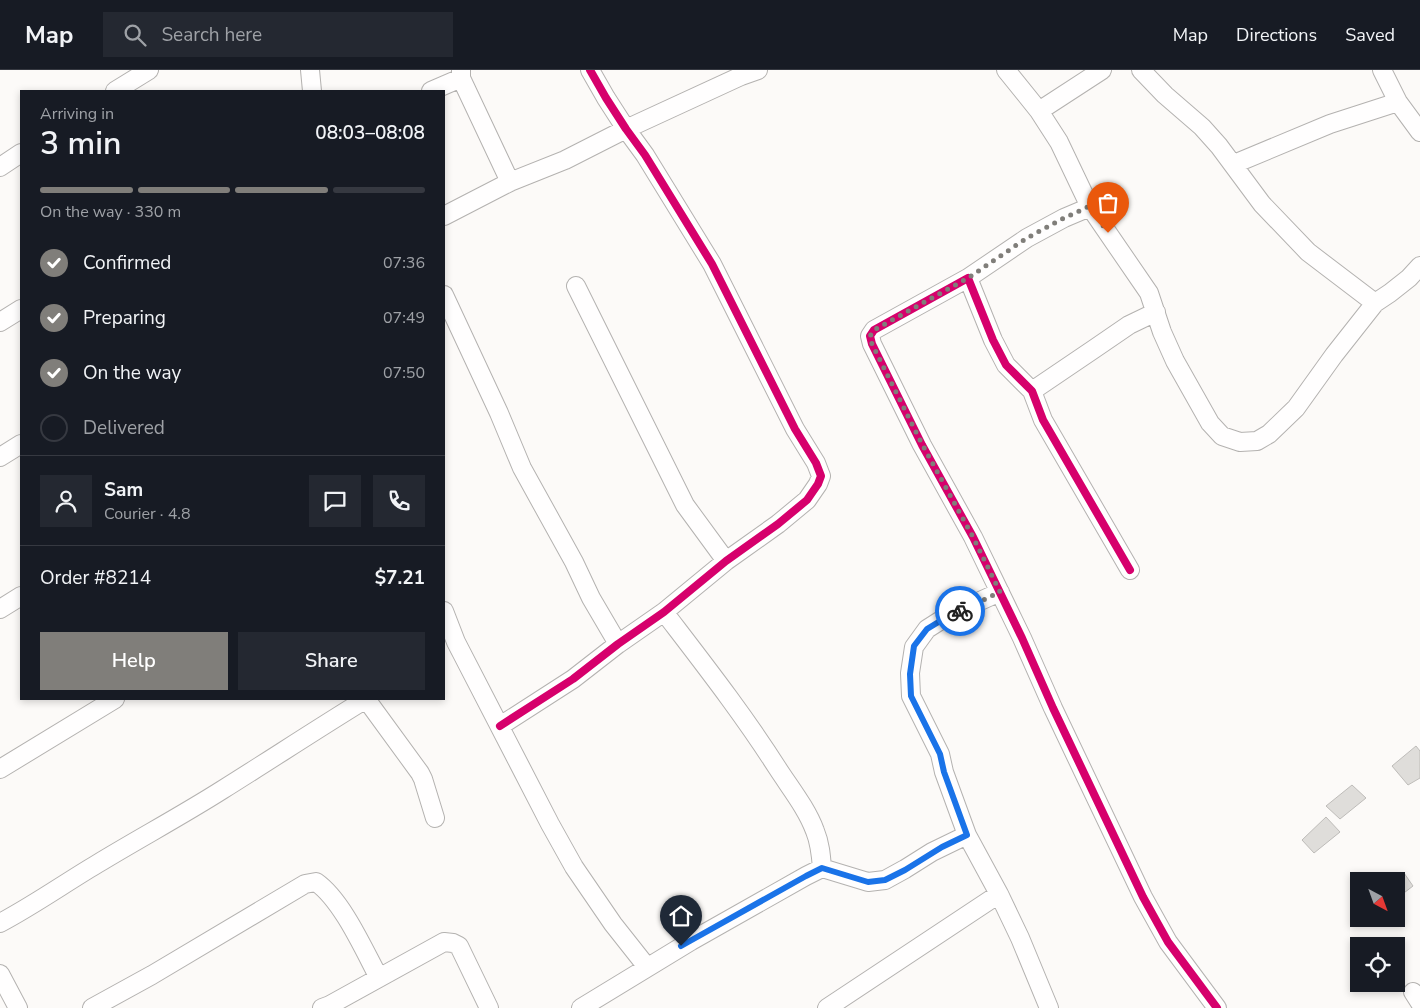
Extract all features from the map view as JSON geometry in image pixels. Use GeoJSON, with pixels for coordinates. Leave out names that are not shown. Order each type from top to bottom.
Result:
{"type":"FeatureCollection","features":[{"type":"Feature","properties":{"kind":"street"},"geometry":{"type":"LineString","coordinates":[[117,90],[149,70]]}},
{"type":"Feature","properties":{"kind":"street"},"geometry":{"type":"LineString","coordinates":[[310,70],[312,90]]}},
{"type":"Feature","properties":{"kind":"street"},"geometry":{"type":"LineString","coordinates":[[500,726],[572,679],[664,612],[726,561],[778,524],[807,500],[821,476],[816,463],[795,429],[712,264],[590,70]]}},
{"type":"Feature","properties":{"kind":"street"},"geometry":{"type":"LineString","coordinates":[[445,215],[510,182],[565,160],[626,129],[758,70]]}},
{"type":"Feature","properties":{"kind":"street"},"geometry":{"type":"LineString","coordinates":[[1006,70],[1039,111],[1059,142],[1090,206],[1149,293],[1174,361],[1210,423],[1222,436],[1240,442],[1257,441],[1269,434],[1296,408],[1375,303],[1409,278],[1420,266]]}},
{"type":"Feature","properties":{"kind":"street"},"geometry":{"type":"LineString","coordinates":[[1039,111],[1102,70]]}},
{"type":"Feature","properties":{"kind":"street"},"geometry":{"type":"LineString","coordinates":[[1141,70],[1165,95],[1202,127],[1234,164],[1262,204],[1308,252],[1375,303]]}},
{"type":"Feature","properties":{"kind":"street"},"geometry":{"type":"LineString","coordinates":[[1382,70],[1398,102],[1420,132]]}},
{"type":"Feature","properties":{"kind":"street"},"geometry":{"type":"LineString","coordinates":[[433,90],[461,74],[510,182]]}},
{"type":"Feature","properties":{"kind":"street"},"geometry":{"type":"LineString","coordinates":[[1234,164],[1330,124],[1398,102]]}},
{"type":"Feature","properties":{"kind":"street"},"geometry":{"type":"LineString","coordinates":[[0,167],[20,154]]}},
{"type":"Feature","properties":{"kind":"street"},"geometry":{"type":"LineString","coordinates":[[1090,206],[1027,238],[968,278],[885,323],[874,330],[870,336],[872,344],[922,444],[973,537],[1000,592],[1143,897],[1168,942],[1217,1008]]}},
{"type":"Feature","properties":{"kind":"street"},"geometry":{"type":"LineString","coordinates":[[968,278],[992,340],[1006,365],[1032,391],[1043,420],[1130,570]]}},
{"type":"Feature","properties":{"kind":"street"},"geometry":{"type":"LineString","coordinates":[[576,286],[685,505],[726,561]]}},
{"type":"Feature","properties":{"kind":"street"},"geometry":{"type":"LineString","coordinates":[[445,297],[499,413],[522,468],[574,562],[591,598],[618,644]]}},
{"type":"Feature","properties":{"kind":"street"},"geometry":{"type":"LineString","coordinates":[[0,322],[20,310]]}},
{"type":"Feature","properties":{"kind":"street"},"geometry":{"type":"LineString","coordinates":[[1032,391],[1094,350],[1129,324],[1156,312]]}},
{"type":"Feature","properties":{"kind":"street"},"geometry":{"type":"LineString","coordinates":[[0,457],[20,445]]}},
{"type":"Feature","properties":{"kind":"street"},"geometry":{"type":"LineString","coordinates":[[1000,592],[950,615],[927,629],[914,646],[910,674],[911,696],[940,754],[944,772],[967,835],[1020,938],[1049,1008]]}},
{"type":"Feature","properties":{"kind":"street"},"geometry":{"type":"LineString","coordinates":[[0,609],[20,597]]}},
{"type":"Feature","properties":{"kind":"street"},"geometry":{"type":"LineString","coordinates":[[664,612],[727,694],[808,815],[821,852],[822,868]]}},
{"type":"Feature","properties":{"kind":"street"},"geometry":{"type":"LineString","coordinates":[[445,617],[450,645],[500,726],[574,867],[613,924],[647,967]]}},
{"type":"Feature","properties":{"kind":"street"},"geometry":{"type":"LineString","coordinates":[[0,769],[114,700]]}},
{"type":"Feature","properties":{"kind":"street"},"geometry":{"type":"LineString","coordinates":[[0,923],[220,791],[364,700]]}},
{"type":"Feature","properties":{"kind":"street"},"geometry":{"type":"LineString","coordinates":[[367,700],[420,773],[435,818]]}},
{"type":"Feature","properties":{"kind":"street"},"geometry":{"type":"LineString","coordinates":[[582,1008],[721,923],[822,868],[868,882],[885,880],[967,835]]}},
{"type":"Feature","properties":{"kind":"street"},"geometry":{"type":"LineString","coordinates":[[92,1008],[152,975],[305,884],[316,882],[324,887],[342,909],[380,978]]}},
{"type":"Feature","properties":{"kind":"street"},"geometry":{"type":"LineString","coordinates":[[827,1008],[999,894]]}},
{"type":"Feature","properties":{"kind":"street"},"geometry":{"type":"LineString","coordinates":[[328,1007],[444,942],[459,946],[490,1008]]}},
{"type":"Feature","properties":{"kind":"street"},"geometry":{"type":"LineString","coordinates":[[0,974],[18,1008]]}},
{"type":"Feature","properties":{"kind":"building"},"geometry":{"type":"Polygon","coordinates":[[[1416,746],[1420,751],[1420,778],[1408,785],[1392,766],[1416,746]]]}},
{"type":"Feature","properties":{"kind":"building"},"geometry":{"type":"Polygon","coordinates":[[[1352,785],[1366,798],[1340,819],[1326,806],[1352,785]]]}},
{"type":"Feature","properties":{"kind":"building"},"geometry":{"type":"Polygon","coordinates":[[[1326,817],[1340,832],[1314,853],[1302,840],[1326,817]]]}},
{"type":"Feature","properties":{"kind":"building"},"geometry":{"type":"Polygon","coordinates":[[[1405,874],[1413,886],[1405,892],[1405,874]]]}},
{"type":"Feature","properties":{"kind":"cycle path"},"geometry":{"type":"LineString","coordinates":[[500,726],[573,679],[618,644],[664,612],[726,561],[778,524],[807,500],[821,476],[816,463],[795,429],[712,264],[590,70]]}},
{"type":"Feature","properties":{"kind":"cycle path"},"geometry":{"type":"LineString","coordinates":[[1130,570],[1043,420],[1032,391],[1006,365],[993,340],[968,278],[874,330],[870,336],[872,344],[922,445],[973,537],[1143,897],[1168,942],[1217,1008]]}},
{"type":"Feature","properties":{"kind":"way so far"},"geometry":{"type":"LineString","coordinates":[[960,611],[1000,592],[973,537],[922,444],[872,344],[870,336],[874,330],[885,323],[968,278],[1027,238],[1090,206],[1108,233]]}},
{"type":"Feature","properties":{"kind":"route"},"geometry":{"type":"LineString","coordinates":[[681,946],[822,868],[868,882],[885,880],[905,870],[932,852],[967,835],[944,772],[940,754],[911,696],[910,674],[914,646],[927,629],[960,611]]}}]}
